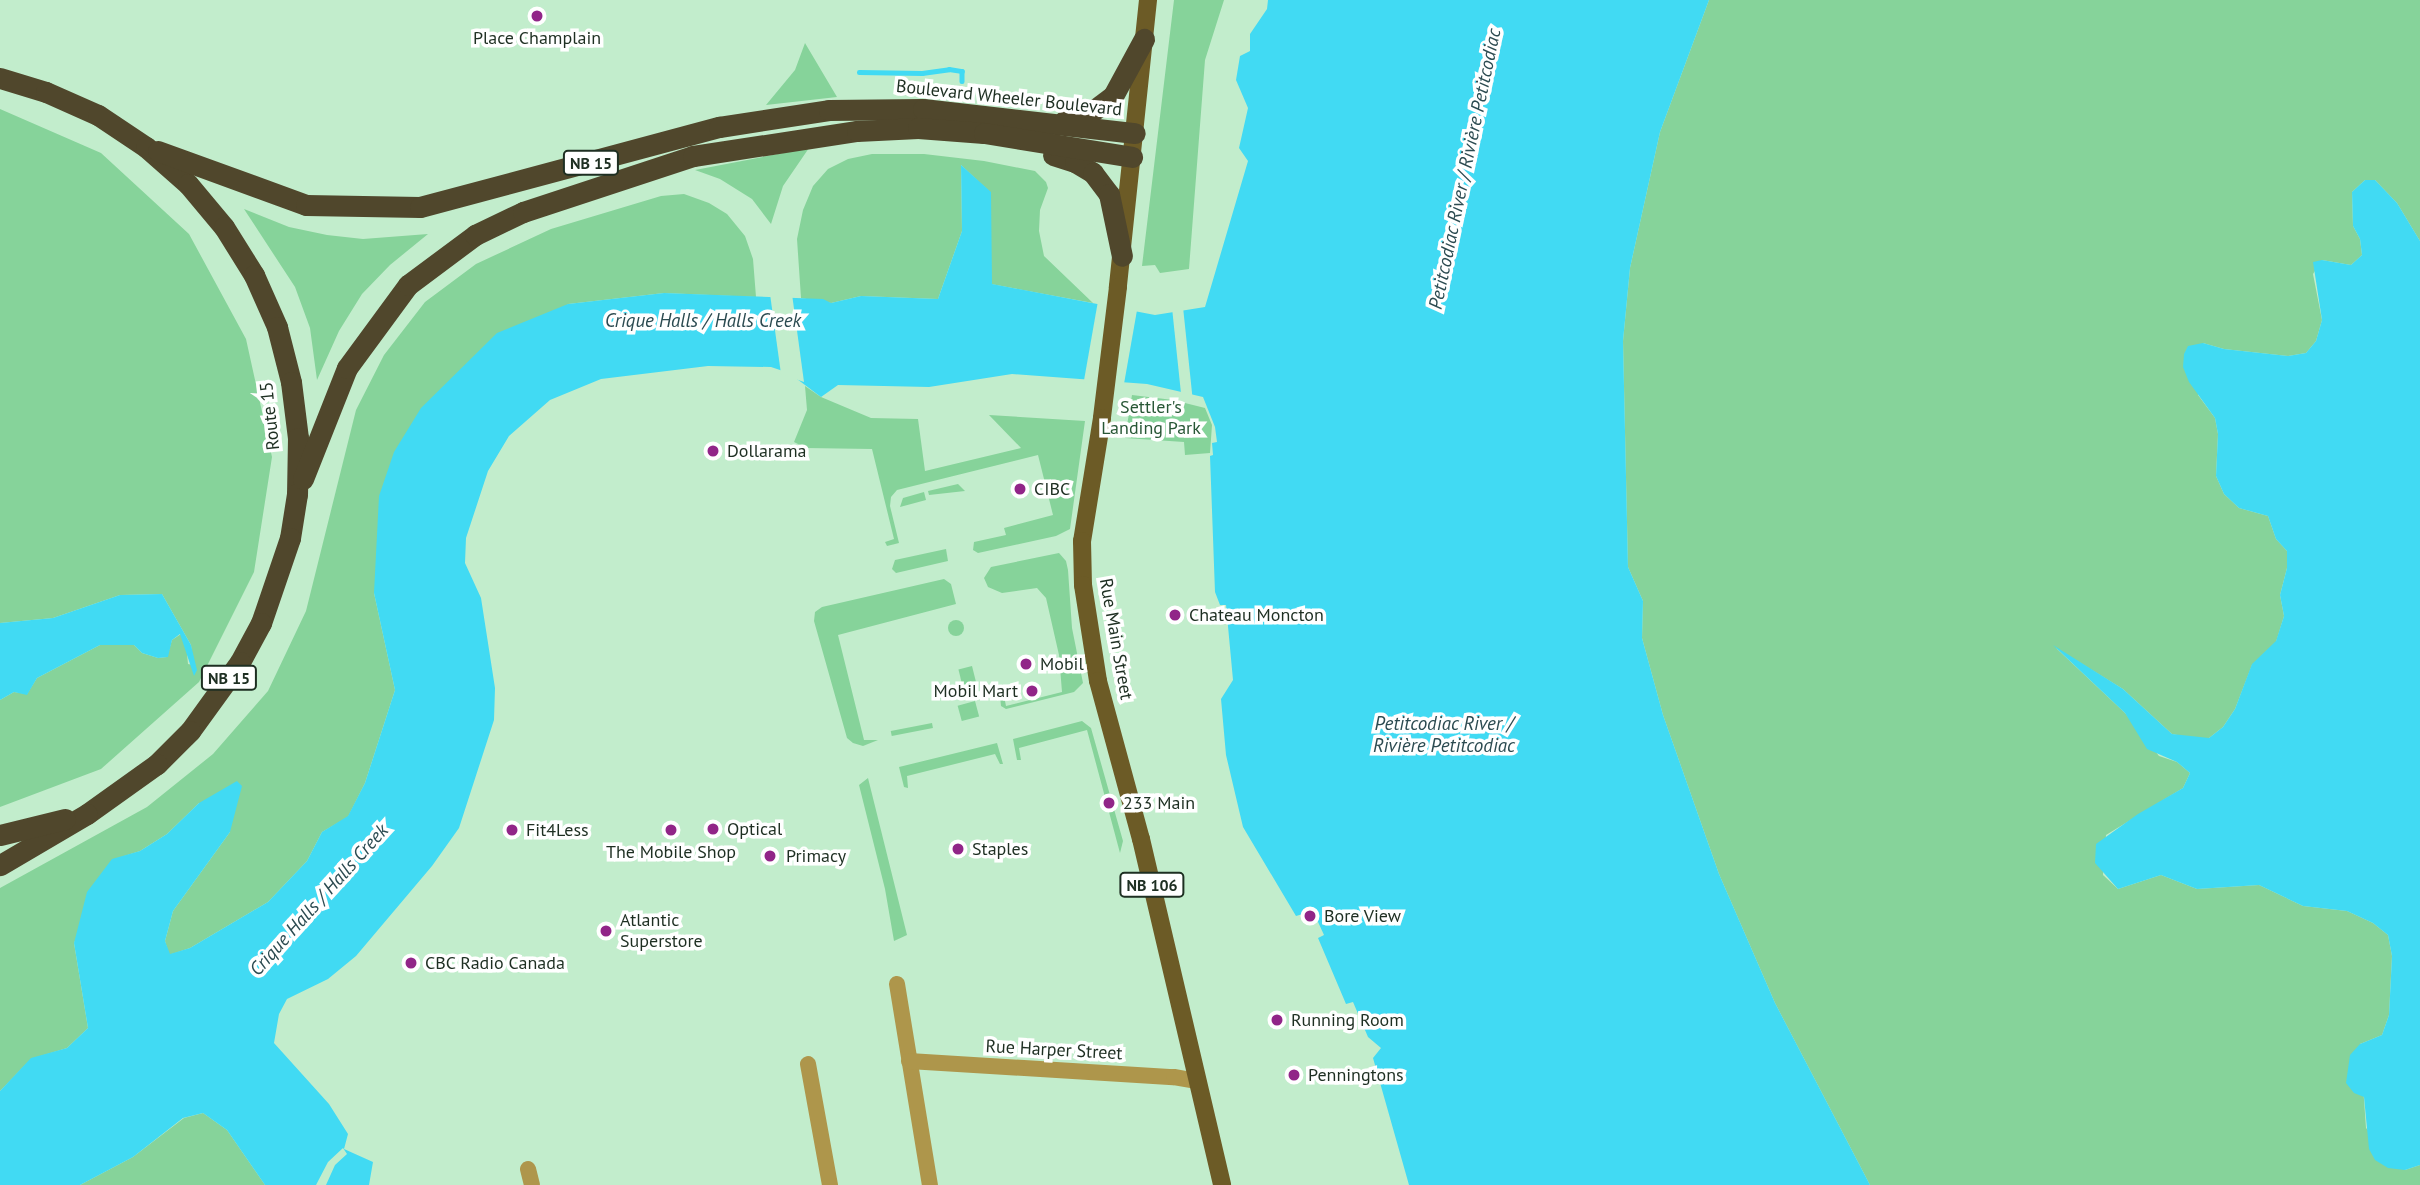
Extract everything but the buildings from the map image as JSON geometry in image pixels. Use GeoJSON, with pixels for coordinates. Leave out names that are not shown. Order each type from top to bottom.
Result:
{"type":"FeatureCollection","features":[{"type":"Feature","properties":{"kind":"highway"},"geometry":{"type":"LineString","coordinates":[[1045,123],[1085,117],[1113,96],[1144,38]]}},
{"type":"Feature","properties":{"kind":"highway","name":"Route 15"},"geometry":{"type":"LineString","coordinates":[[0,78],[46,92],[98,116],[146,147],[188,184],[224,227],[254,275],[268,306],[291,382],[298,438],[297,494],[290,538],[278,582],[261,623],[240,662],[190,731],[157,764],[87,814]]}},
{"type":"Feature","properties":{"kind":"highway","name":"Boulevard Wheeler Boulevard"},"geometry":{"type":"LineString","coordinates":[[146,147],[306,205],[420,207],[719,127],[829,110],[923,109],[1135,133]]}},
{"type":"Feature","properties":{"kind":"highway","name":"NB 15"},"geometry":{"type":"LineString","coordinates":[[297,494],[347,368],[408,285],[475,234],[523,212],[693,156],[857,131],[918,128],[984,133],[1132,157]]}},
{"type":"Feature","properties":{"kind":"highway"},"geometry":{"type":"LineString","coordinates":[[984,133],[1075,162],[1093,173],[1109,194],[1122,256]]}},
{"type":"Feature","properties":{"kind":"highway"},"geometry":{"type":"LineString","coordinates":[[0,835],[87,814]]}},
{"type":"Feature","properties":{"kind":"highway","name":"NB 15"},"geometry":{"type":"LineString","coordinates":[[0,864],[87,814]]}},
{"type":"Feature","properties":{"kind":"main road","name":"NB 106"},"geometry":{"type":"LineString","coordinates":[[1135,133],[1148,0]]}},
{"type":"Feature","properties":{"kind":"main road","name":"Rue Main Street"},"geometry":{"type":"LineString","coordinates":[[1135,133],[1102,418],[1082,541],[1083,585],[1098,681],[1141,839],[1222,1185]]}},
{"type":"Feature","properties":{"kind":"street"},"geometry":{"type":"LineString","coordinates":[[897,984],[930,1185]]}},
{"type":"Feature","properties":{"kind":"street","name":"Rue Harper Street"},"geometry":{"type":"LineString","coordinates":[[909,1061],[1174,1076],[1196,1081]]}},
{"type":"Feature","properties":{"kind":"street"},"geometry":{"type":"LineString","coordinates":[[808,1064],[830,1185]]}},
{"type":"Feature","properties":{"kind":"green space"},"geometry":{"type":"Polygon","coordinates":[[[1174,0],[1224,0],[1205,60],[1189,269],[1160,273],[1155,265],[1142,266],[1174,0]]]}},
{"type":"Feature","properties":{"kind":"green space"},"geometry":{"type":"Polygon","coordinates":[[[1709,0],[2420,0],[2420,241],[2397,203],[2375,180],[2365,180],[2352,192],[2353,226],[2360,239],[2362,255],[2351,265],[2322,260],[2313,274],[2322,320],[2316,341],[2306,353],[2288,356],[2224,349],[2203,343],[2198,395],[2215,418],[2218,434],[2216,476],[2224,494],[2239,508],[2268,516],[2276,539],[2287,551],[2287,568],[2280,595],[2284,616],[2276,642],[2252,665],[2235,709],[2223,727],[2209,738],[2172,734],[2123,689],[2056,648],[2125,713],[2159,756],[2177,762],[2190,773],[2183,788],[2106,835],[2103,875],[2118,889],[2161,875],[2197,889],[2259,885],[2303,906],[2347,911],[2373,923],[2388,935],[2392,956],[2389,1015],[2382,1035],[2360,1044],[2366,1128],[2405,1170],[2420,1165],[2420,1185],[1870,1185],[1775,1003],[1719,874],[1663,715],[1642,638],[1643,601],[1628,567],[1623,341],[1630,268],[1660,132],[1709,0]]]}},
{"type":"Feature","properties":{"kind":"green space"},"geometry":{"type":"Polygon","coordinates":[[[805,43],[837,97],[766,105],[795,70],[805,43]]]}},
{"type":"Feature","properties":{"kind":"green space"},"geometry":{"type":"Polygon","coordinates":[[[0,109],[101,153],[189,234],[246,339],[272,457],[254,572],[199,682],[101,769],[0,807],[0,700],[14,692],[27,694],[37,678],[100,645],[134,645],[142,653],[158,658],[167,657],[172,640],[181,634],[186,643],[188,664],[193,665],[191,645],[162,594],[120,595],[53,618],[0,623],[0,109]]]}},
{"type":"Feature","properties":{"kind":"green space"},"geometry":{"type":"Polygon","coordinates":[[[809,148],[783,186],[771,224],[752,199],[720,179],[695,170],[809,148]]]}},
{"type":"Feature","properties":{"kind":"green space"},"geometry":{"type":"Polygon","coordinates":[[[872,154],[924,154],[984,161],[1035,171],[1048,188],[1040,210],[1039,231],[1044,256],[1093,303],[991,284],[991,193],[961,165],[962,231],[938,299],[861,296],[831,303],[801,298],[797,239],[803,210],[813,186],[828,169],[848,159],[872,154]]]}},
{"type":"Feature","properties":{"kind":"green space"},"geometry":{"type":"Polygon","coordinates":[[[684,194],[709,203],[727,214],[745,236],[753,259],[756,297],[664,293],[568,304],[374,593],[395,690],[365,783],[348,817],[322,832],[307,861],[268,902],[190,948],[169,955],[165,941],[173,911],[230,832],[199,803],[167,834],[140,851],[112,860],[74,943],[88,1028],[67,1048],[31,1059],[0,1091],[0,888],[147,807],[213,754],[268,691],[306,611],[356,410],[384,355],[425,302],[476,264],[551,229],[661,196],[684,194]]]}},
{"type":"Feature","properties":{"kind":"green space"},"geometry":{"type":"Polygon","coordinates":[[[244,209],[289,227],[327,235],[363,239],[428,234],[390,265],[362,294],[339,331],[317,380],[310,328],[295,287],[244,209]]]}},
{"type":"Feature","properties":{"kind":"green space"},"geometry":{"type":"Polygon","coordinates":[[[805,386],[821,397],[871,418],[918,419],[925,471],[1021,448],[989,415],[1085,421],[1070,529],[1056,536],[978,553],[973,550],[974,542],[1006,535],[1004,528],[1053,515],[1038,455],[897,490],[891,497],[890,506],[899,543],[887,546],[885,542],[894,539],[872,449],[806,448],[794,442],[807,410],[805,386]]]}},
{"type":"Feature","properties":{"kind":"green space","name":"Settler's Landing Park"},"geometry":{"type":"Polygon","coordinates":[[[1132,395],[1173,400],[1205,408],[1212,425],[1210,453],[1185,455],[1184,442],[1125,438],[1132,395]]]}},
{"type":"Feature","properties":{"kind":"green space"},"geometry":{"type":"Polygon","coordinates":[[[958,484],[965,491],[929,495],[928,491],[958,484]]]}},
{"type":"Feature","properties":{"kind":"green space"},"geometry":{"type":"Polygon","coordinates":[[[924,492],[926,500],[900,507],[903,498],[924,492]]]}},
{"type":"Feature","properties":{"kind":"green space"},"geometry":{"type":"Polygon","coordinates":[[[946,549],[948,561],[896,573],[892,569],[895,560],[946,549]]]}},
{"type":"Feature","properties":{"kind":"green space"},"geometry":{"type":"Polygon","coordinates":[[[1059,553],[1066,561],[1068,570],[1072,628],[1083,683],[1074,692],[1006,709],[1001,706],[1000,696],[1004,696],[1006,706],[1062,692],[1059,655],[1046,598],[1037,588],[1002,593],[988,587],[984,578],[991,567],[1059,553]]]}},
{"type":"Feature","properties":{"kind":"green space"},"geometry":{"type":"Polygon","coordinates":[[[944,579],[951,584],[956,604],[838,635],[864,740],[878,740],[863,746],[853,743],[847,738],[814,621],[815,612],[822,607],[944,579]]]}},
{"type":"Feature","properties":{"kind":"green space"},"geometry":{"type":"Polygon","coordinates":[[[956,620],[964,628],[956,636],[948,628],[956,620]]]}},
{"type":"Feature","properties":{"kind":"green space"},"geometry":{"type":"Polygon","coordinates":[[[972,666],[976,682],[962,685],[958,669],[972,666]]]}},
{"type":"Feature","properties":{"kind":"green space"},"geometry":{"type":"Polygon","coordinates":[[[975,701],[979,716],[962,721],[958,706],[975,701]]]}},
{"type":"Feature","properties":{"kind":"green space"},"geometry":{"type":"Polygon","coordinates":[[[1082,721],[1091,728],[1123,841],[1120,853],[1087,730],[1019,748],[1021,760],[1017,760],[1013,739],[1082,721]]]}},
{"type":"Feature","properties":{"kind":"green space"},"geometry":{"type":"Polygon","coordinates":[[[932,723],[933,728],[892,736],[891,731],[932,723]]]}},
{"type":"Feature","properties":{"kind":"green space"},"geometry":{"type":"Polygon","coordinates":[[[997,743],[1003,764],[1000,764],[995,754],[907,776],[908,788],[904,787],[899,767],[997,743]]]}},
{"type":"Feature","properties":{"kind":"green space"},"geometry":{"type":"Polygon","coordinates":[[[868,778],[907,935],[894,941],[885,889],[859,785],[868,778]]]}},
{"type":"Feature","properties":{"kind":"green space"},"geometry":{"type":"Polygon","coordinates":[[[203,1113],[227,1130],[265,1185],[80,1185],[133,1157],[184,1118],[203,1113]]]}},
{"type":"Feature","properties":{"kind":"water","name":"Petitcodiac River / Rivière Petitcodiac"},"geometry":{"type":"Polygon","coordinates":[[[1268,0],[1709,0],[1660,132],[1630,268],[1623,341],[1628,567],[1643,601],[1642,638],[1663,715],[1719,874],[1775,1003],[1870,1185],[1409,1185],[1373,1058],[1381,1048],[1368,1037],[1353,1002],[1346,1004],[1318,938],[1324,935],[1313,911],[1296,916],[1243,827],[1226,755],[1221,699],[1233,680],[1226,605],[1220,605],[1215,592],[1210,456],[1213,455],[1212,443],[1217,442],[1215,427],[1203,397],[1147,384],[1012,374],[929,387],[838,385],[821,397],[789,373],[771,367],[708,366],[601,379],[550,400],[509,436],[488,471],[466,538],[465,563],[481,598],[495,688],[494,720],[459,828],[432,866],[356,956],[328,979],[287,999],[279,1014],[274,1043],[329,1104],[348,1134],[344,1149],[373,1162],[369,1185],[265,1185],[227,1130],[203,1113],[183,1118],[133,1157],[80,1185],[0,1185],[0,1091],[31,1058],[67,1048],[88,1028],[74,943],[87,892],[112,859],[140,851],[167,834],[199,803],[237,781],[242,786],[230,832],[173,911],[165,941],[170,954],[190,948],[268,902],[307,861],[322,832],[348,816],[365,783],[395,690],[374,593],[379,496],[394,452],[421,408],[497,333],[568,304],[664,293],[823,299],[831,303],[861,296],[938,299],[962,231],[961,165],[991,192],[992,284],[1155,315],[1205,307],[1248,161],[1239,148],[1248,108],[1236,80],[1240,56],[1250,51],[1250,34],[1267,9],[1268,0]]]}},
{"type":"Feature","properties":{"kind":"water"},"geometry":{"type":"Polygon","coordinates":[[[2365,180],[2375,180],[2397,203],[2420,241],[2420,1165],[2405,1170],[2388,1168],[2375,1160],[2369,1149],[2364,1097],[2354,1093],[2346,1083],[2350,1055],[2360,1044],[2382,1035],[2389,1015],[2392,956],[2388,935],[2373,923],[2347,911],[2303,906],[2259,885],[2197,889],[2161,875],[2118,889],[2095,863],[2096,844],[2138,814],[2183,788],[2190,773],[2177,762],[2147,749],[2125,713],[2053,645],[2123,689],[2172,734],[2209,738],[2223,727],[2235,709],[2252,664],[2276,641],[2284,616],[2280,595],[2287,568],[2287,551],[2276,539],[2268,516],[2239,508],[2224,494],[2216,476],[2218,434],[2215,418],[2189,382],[2183,367],[2184,354],[2188,346],[2203,343],[2224,349],[2288,356],[2306,353],[2316,341],[2322,320],[2313,262],[2322,260],[2351,265],[2362,255],[2360,239],[2353,226],[2352,192],[2365,180]]]}},
{"type":"Feature","properties":{"kind":"water"},"geometry":{"type":"Polygon","coordinates":[[[162,594],[191,645],[197,670],[194,676],[180,634],[172,640],[168,657],[158,658],[142,653],[134,645],[100,645],[37,678],[27,695],[14,692],[0,700],[0,623],[53,618],[120,595],[162,594]]]}},
{"type":"Feature","properties":{"kind":"pier"},"geometry":{"type":"Polygon","coordinates":[[[770,294],[792,294],[804,382],[781,374],[770,294]]]}},
{"type":"Feature","properties":{"kind":"pier"},"geometry":{"type":"Polygon","coordinates":[[[1098,301],[1137,308],[1123,390],[1084,383],[1098,301]]]}},
{"type":"Feature","properties":{"kind":"pier"},"geometry":{"type":"Polygon","coordinates":[[[1183,307],[1193,398],[1182,399],[1172,308],[1183,307]]]}},
{"type":"Feature","properties":{"kind":"pier"},"geometry":{"type":"Polygon","coordinates":[[[343,1148],[347,1154],[335,1165],[326,1185],[316,1185],[328,1162],[343,1148]]]}},
{"type":"Feature","properties":{"kind":"waterway"},"geometry":{"type":"LineString","coordinates":[[859,72],[922,73],[949,69],[962,71],[962,81]]}},
{"type":"Feature","properties":{"kind":"place","name":"Place Champlain"},"geometry":{"type":"Point","coordinates":[537,16]}},
{"type":"Feature","properties":{"kind":"place","name":"Dollarama"},"geometry":{"type":"Point","coordinates":[713,451]}},
{"type":"Feature","properties":{"kind":"place","name":"CIBC"},"geometry":{"type":"Point","coordinates":[1020,489]}},
{"type":"Feature","properties":{"kind":"place","name":"Chateau Moncton"},"geometry":{"type":"Point","coordinates":[1175,615]}},
{"type":"Feature","properties":{"kind":"place","name":"Mobil"},"geometry":{"type":"Point","coordinates":[1026,664]}},
{"type":"Feature","properties":{"kind":"place","name":"Mobil Mart"},"geometry":{"type":"Point","coordinates":[1032,691]}},
{"type":"Feature","properties":{"kind":"place","name":"233 Main"},"geometry":{"type":"Point","coordinates":[1109,803]}},
{"type":"Feature","properties":{"kind":"place","name":"Optical"},"geometry":{"type":"Point","coordinates":[713,829]}},
{"type":"Feature","properties":{"kind":"place","name":"Fit4Less"},"geometry":{"type":"Point","coordinates":[512,830]}},
{"type":"Feature","properties":{"kind":"place","name":"The Mobile Shop"},"geometry":{"type":"Point","coordinates":[671,830]}},
{"type":"Feature","properties":{"kind":"place","name":"Staples"},"geometry":{"type":"Point","coordinates":[958,849]}},
{"type":"Feature","properties":{"kind":"place","name":"Primacy"},"geometry":{"type":"Point","coordinates":[770,856]}},
{"type":"Feature","properties":{"kind":"place","name":"Bore View"},"geometry":{"type":"Point","coordinates":[1310,916]}},
{"type":"Feature","properties":{"kind":"place","name":"Atlantic Superstore"},"geometry":{"type":"Point","coordinates":[606,931]}},
{"type":"Feature","properties":{"kind":"place","name":"CBC Radio Canada"},"geometry":{"type":"Point","coordinates":[411,963]}},
{"type":"Feature","properties":{"kind":"place","name":"Running Room"},"geometry":{"type":"Point","coordinates":[1277,1020]}},
{"type":"Feature","properties":{"kind":"place","name":"Penningtons"},"geometry":{"type":"Point","coordinates":[1294,1075]}},
{"type":"Feature","properties":{"kind":"water label","name":"Crique Halls / Halls Creek"},"geometry":{"type":"Point","coordinates":[703,321]}},
{"type":"Feature","properties":{"kind":"water label","name":"Crique Halls / Halls Creek"},"geometry":{"type":"Point","coordinates":[319,900]}}]}
